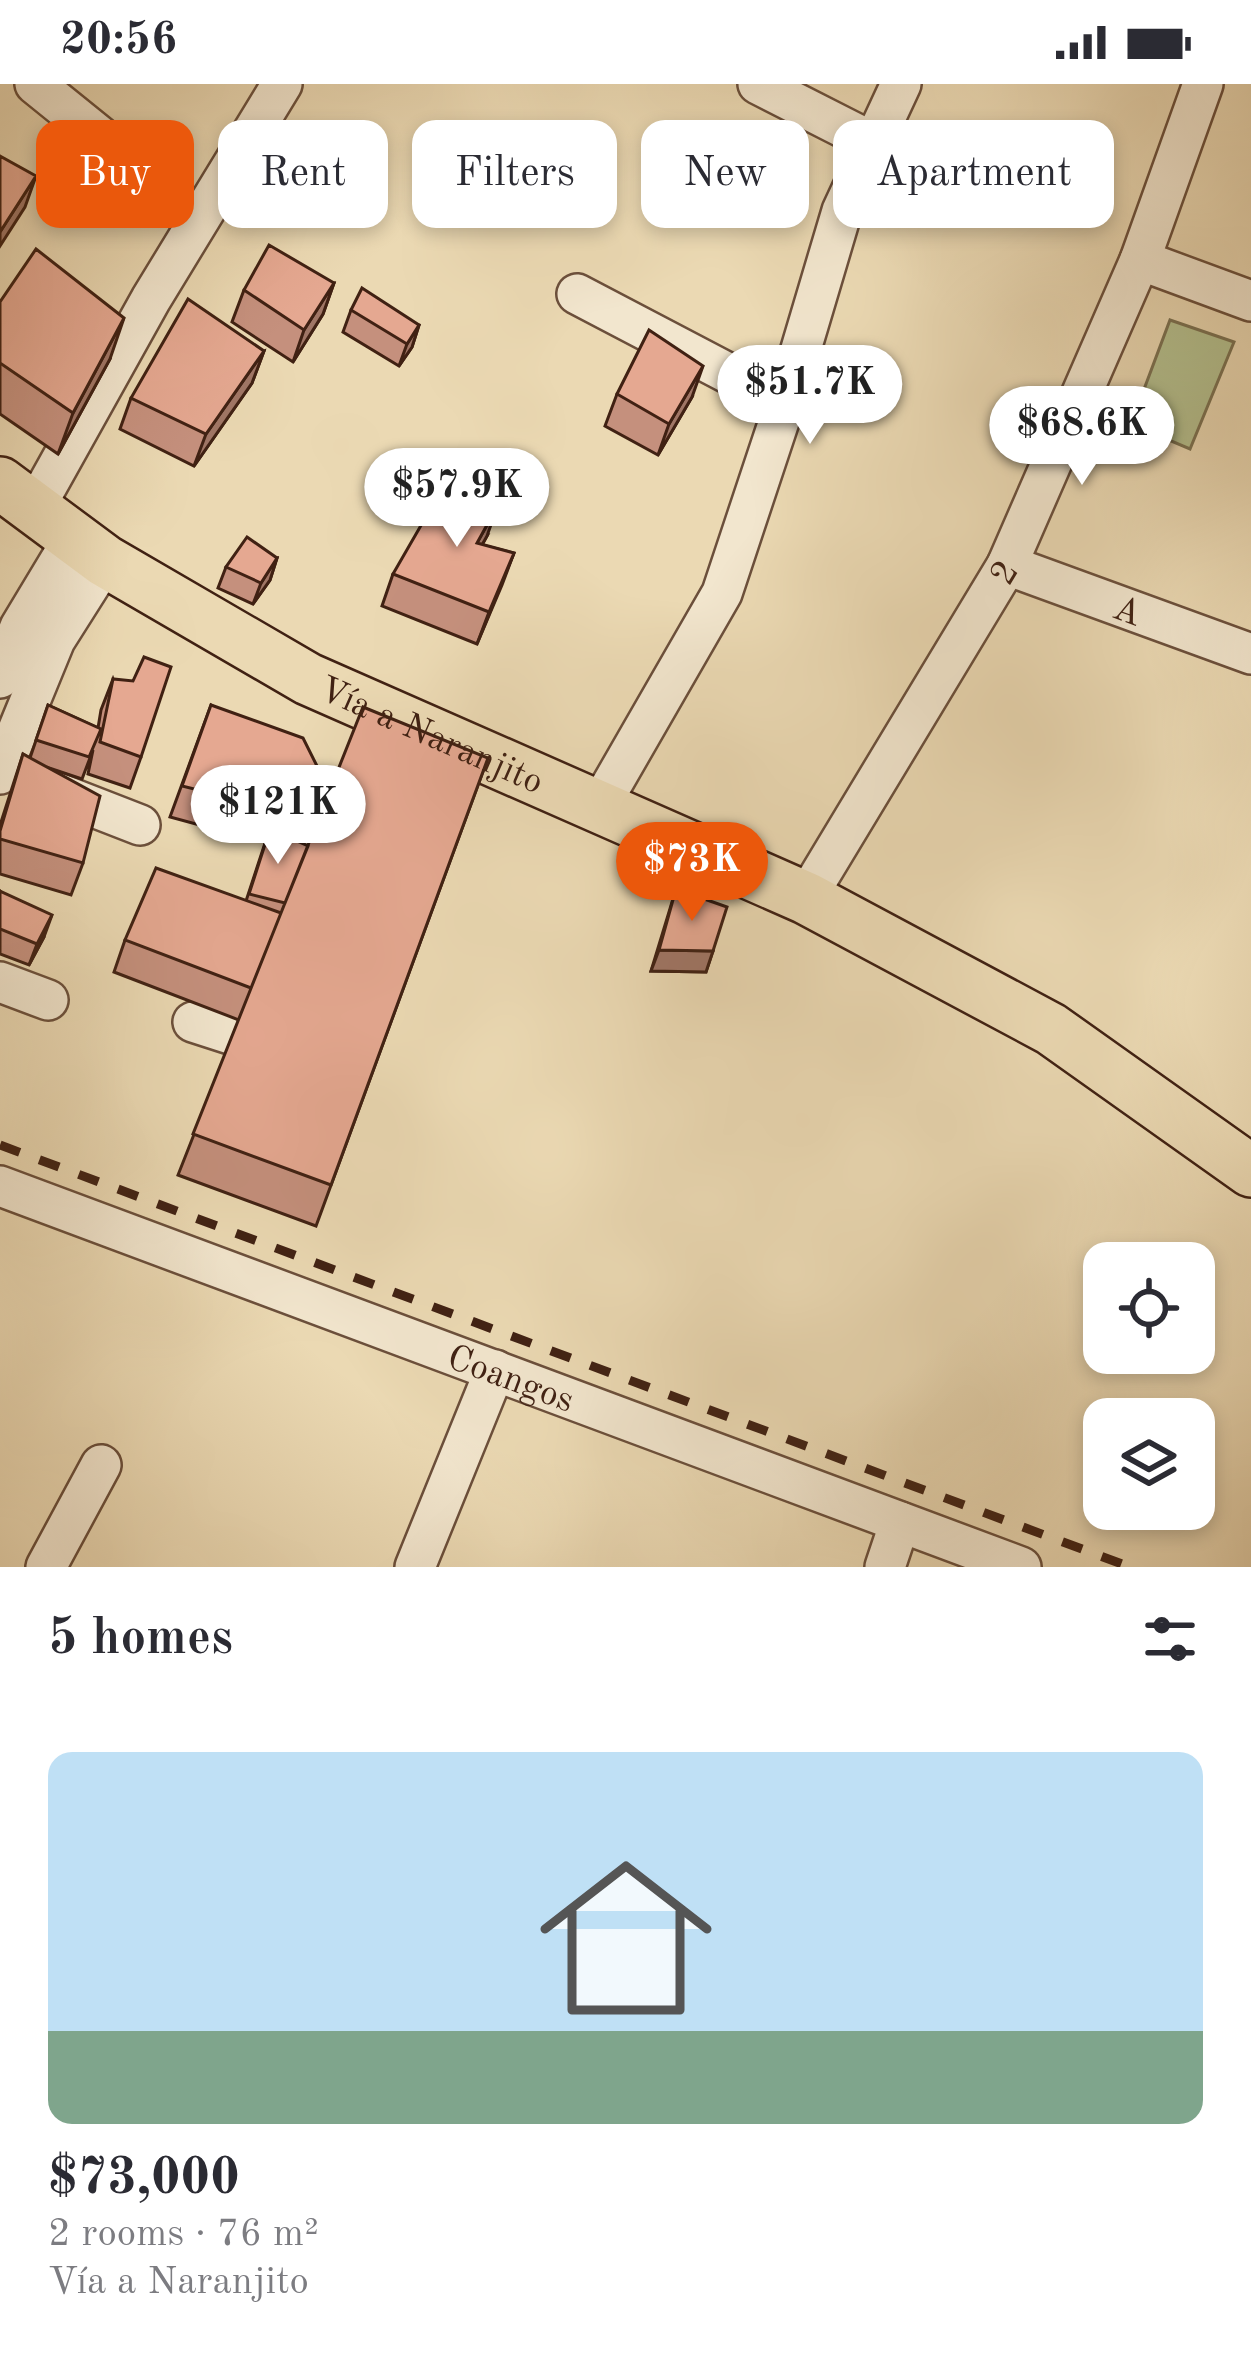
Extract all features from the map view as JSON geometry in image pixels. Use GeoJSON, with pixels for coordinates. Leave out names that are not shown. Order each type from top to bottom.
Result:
{"type":"FeatureCollection","features":[{"type":"Feature","properties":{"kind":"main road","name":"Vía a Naranjito"},"geometry":{"type":"LineString","coordinates":[[53,523],[308,679],[460,765],[600,805],[806,898],[1051,1029],[1251,1171]]}},
{"type":"Feature","properties":{"kind":"street"},"geometry":{"type":"LineString","coordinates":[[35,84],[79,120]]}},
{"type":"Feature","properties":{"kind":"street"},"geometry":{"type":"LineString","coordinates":[[0,677],[53,523],[151,298],[282,84]]}},
{"type":"Feature","properties":{"kind":"street"},"geometry":{"type":"LineString","coordinates":[[758,84],[833,122]]}},
{"type":"Feature","properties":{"kind":"street"},"geometry":{"type":"LineString","coordinates":[[885,120],[901,84]]}},
{"type":"Feature","properties":{"kind":"street","name":"2"},"geometry":{"type":"LineString","coordinates":[[806,898],[1007,565],[1140,260],[1203,84]]}},
{"type":"Feature","properties":{"kind":"street"},"geometry":{"type":"LineString","coordinates":[[600,805],[722,593],[837,228]]}},
{"type":"Feature","properties":{"kind":"street"},"geometry":{"type":"LineString","coordinates":[[1140,260],[1251,301]]}},
{"type":"Feature","properties":{"kind":"street"},"geometry":{"type":"LineString","coordinates":[[577,294],[785,403]]}},
{"type":"Feature","properties":{"kind":"street"},"geometry":{"type":"LineString","coordinates":[[53,523],[55,640],[0,773],[140,825]]}},
{"type":"Feature","properties":{"kind":"street","name":"A"},"geometry":{"type":"LineString","coordinates":[[1007,565],[1251,654]]}},
{"type":"Feature","properties":{"kind":"street"},"geometry":{"type":"LineString","coordinates":[[0,982],[49,1000]]}},
{"type":"Feature","properties":{"kind":"street"},"geometry":{"type":"LineString","coordinates":[[193,1022],[290,1054],[314,1055]]}},
{"type":"Feature","properties":{"kind":"street","name":"Coangos"},"geometry":{"type":"LineString","coordinates":[[0,1186],[1021,1567]]}},
{"type":"Feature","properties":{"kind":"street"},"geometry":{"type":"LineString","coordinates":[[415,1567],[494,1370]]}},
{"type":"Feature","properties":{"kind":"street"},"geometry":{"type":"LineString","coordinates":[[46,1567],[100,1465]]}},
{"type":"Feature","properties":{"kind":"street"},"geometry":{"type":"LineString","coordinates":[[885,1567],[900,1522]]}},
{"type":"Feature","properties":{"kind":"green space"},"geometry":{"type":"Polygon","coordinates":[[[1170,320],[1234,342],[1190,449],[1131,424],[1170,320]]]}},
{"type":"Feature","properties":{"kind":"building"},"geometry":{"type":"Polygon","coordinates":[[[0,156],[36,176],[0,232],[0,156]]]}},
{"type":"Feature","properties":{"kind":"building"},"geometry":{"type":"Polygon","coordinates":[[[269,245],[334,283],[304,330],[244,290],[269,245]]]}},
{"type":"Feature","properties":{"kind":"building"},"geometry":{"type":"Polygon","coordinates":[[[36,249],[124,318],[73,413],[0,363],[0,302],[36,249]]]}},
{"type":"Feature","properties":{"kind":"building"},"geometry":{"type":"Polygon","coordinates":[[[362,288],[419,325],[407,344],[351,310],[362,288]]]}},
{"type":"Feature","properties":{"kind":"building"},"geometry":{"type":"Polygon","coordinates":[[[188,299],[264,351],[206,434],[131,398],[188,299]]]}},
{"type":"Feature","properties":{"kind":"building"},"geometry":{"type":"Polygon","coordinates":[[[649,330],[703,366],[669,424],[617,394],[649,330]]]}},
{"type":"Feature","properties":{"kind":"building"},"geometry":{"type":"Polygon","coordinates":[[[446,482],[498,505],[477,543],[514,553],[489,612],[393,574],[446,482]]]}},
{"type":"Feature","properties":{"kind":"building"},"geometry":{"type":"Polygon","coordinates":[[[247,537],[277,558],[261,583],[226,567],[247,537]]]}},
{"type":"Feature","properties":{"kind":"building"},"geometry":{"type":"Polygon","coordinates":[[[144,657],[171,667],[141,757],[100,742],[113,679],[133,681],[144,657]]]}},
{"type":"Feature","properties":{"kind":"building"},"geometry":{"type":"Polygon","coordinates":[[[48,705],[101,729],[89,757],[36,740],[48,705]]]}},
{"type":"Feature","properties":{"kind":"building"},"geometry":{"type":"Polygon","coordinates":[[[211,705],[303,738],[321,774],[274,804],[261,784],[239,778],[230,798],[182,786],[211,705]]]}},
{"type":"Feature","properties":{"kind":"building"},"geometry":{"type":"Polygon","coordinates":[[[363,707],[488,758],[331,1185],[193,1134],[363,707]]]}},
{"type":"Feature","properties":{"kind":"building"},"geometry":{"type":"Polygon","coordinates":[[[23,754],[100,796],[83,863],[0,839],[23,754]]]}},
{"type":"Feature","properties":{"kind":"building"},"geometry":{"type":"Polygon","coordinates":[[[270,829],[308,846],[285,903],[249,894],[270,829]]]}},
{"type":"Feature","properties":{"kind":"building"},"geometry":{"type":"Polygon","coordinates":[[[156,868],[281,913],[251,988],[125,940],[156,868]]]}},
{"type":"Feature","properties":{"kind":"building"},"geometry":{"type":"Polygon","coordinates":[[[676,889],[727,907],[713,951],[659,950],[676,889]]]}},
{"type":"Feature","properties":{"kind":"building"},"geometry":{"type":"Polygon","coordinates":[[[0,891],[52,915],[37,944],[0,929],[0,891]]]}},
{"type":"Feature","properties":{"kind":"railway"},"geometry":{"type":"LineString","coordinates":[[0,1145],[1130,1567]]}}]}
